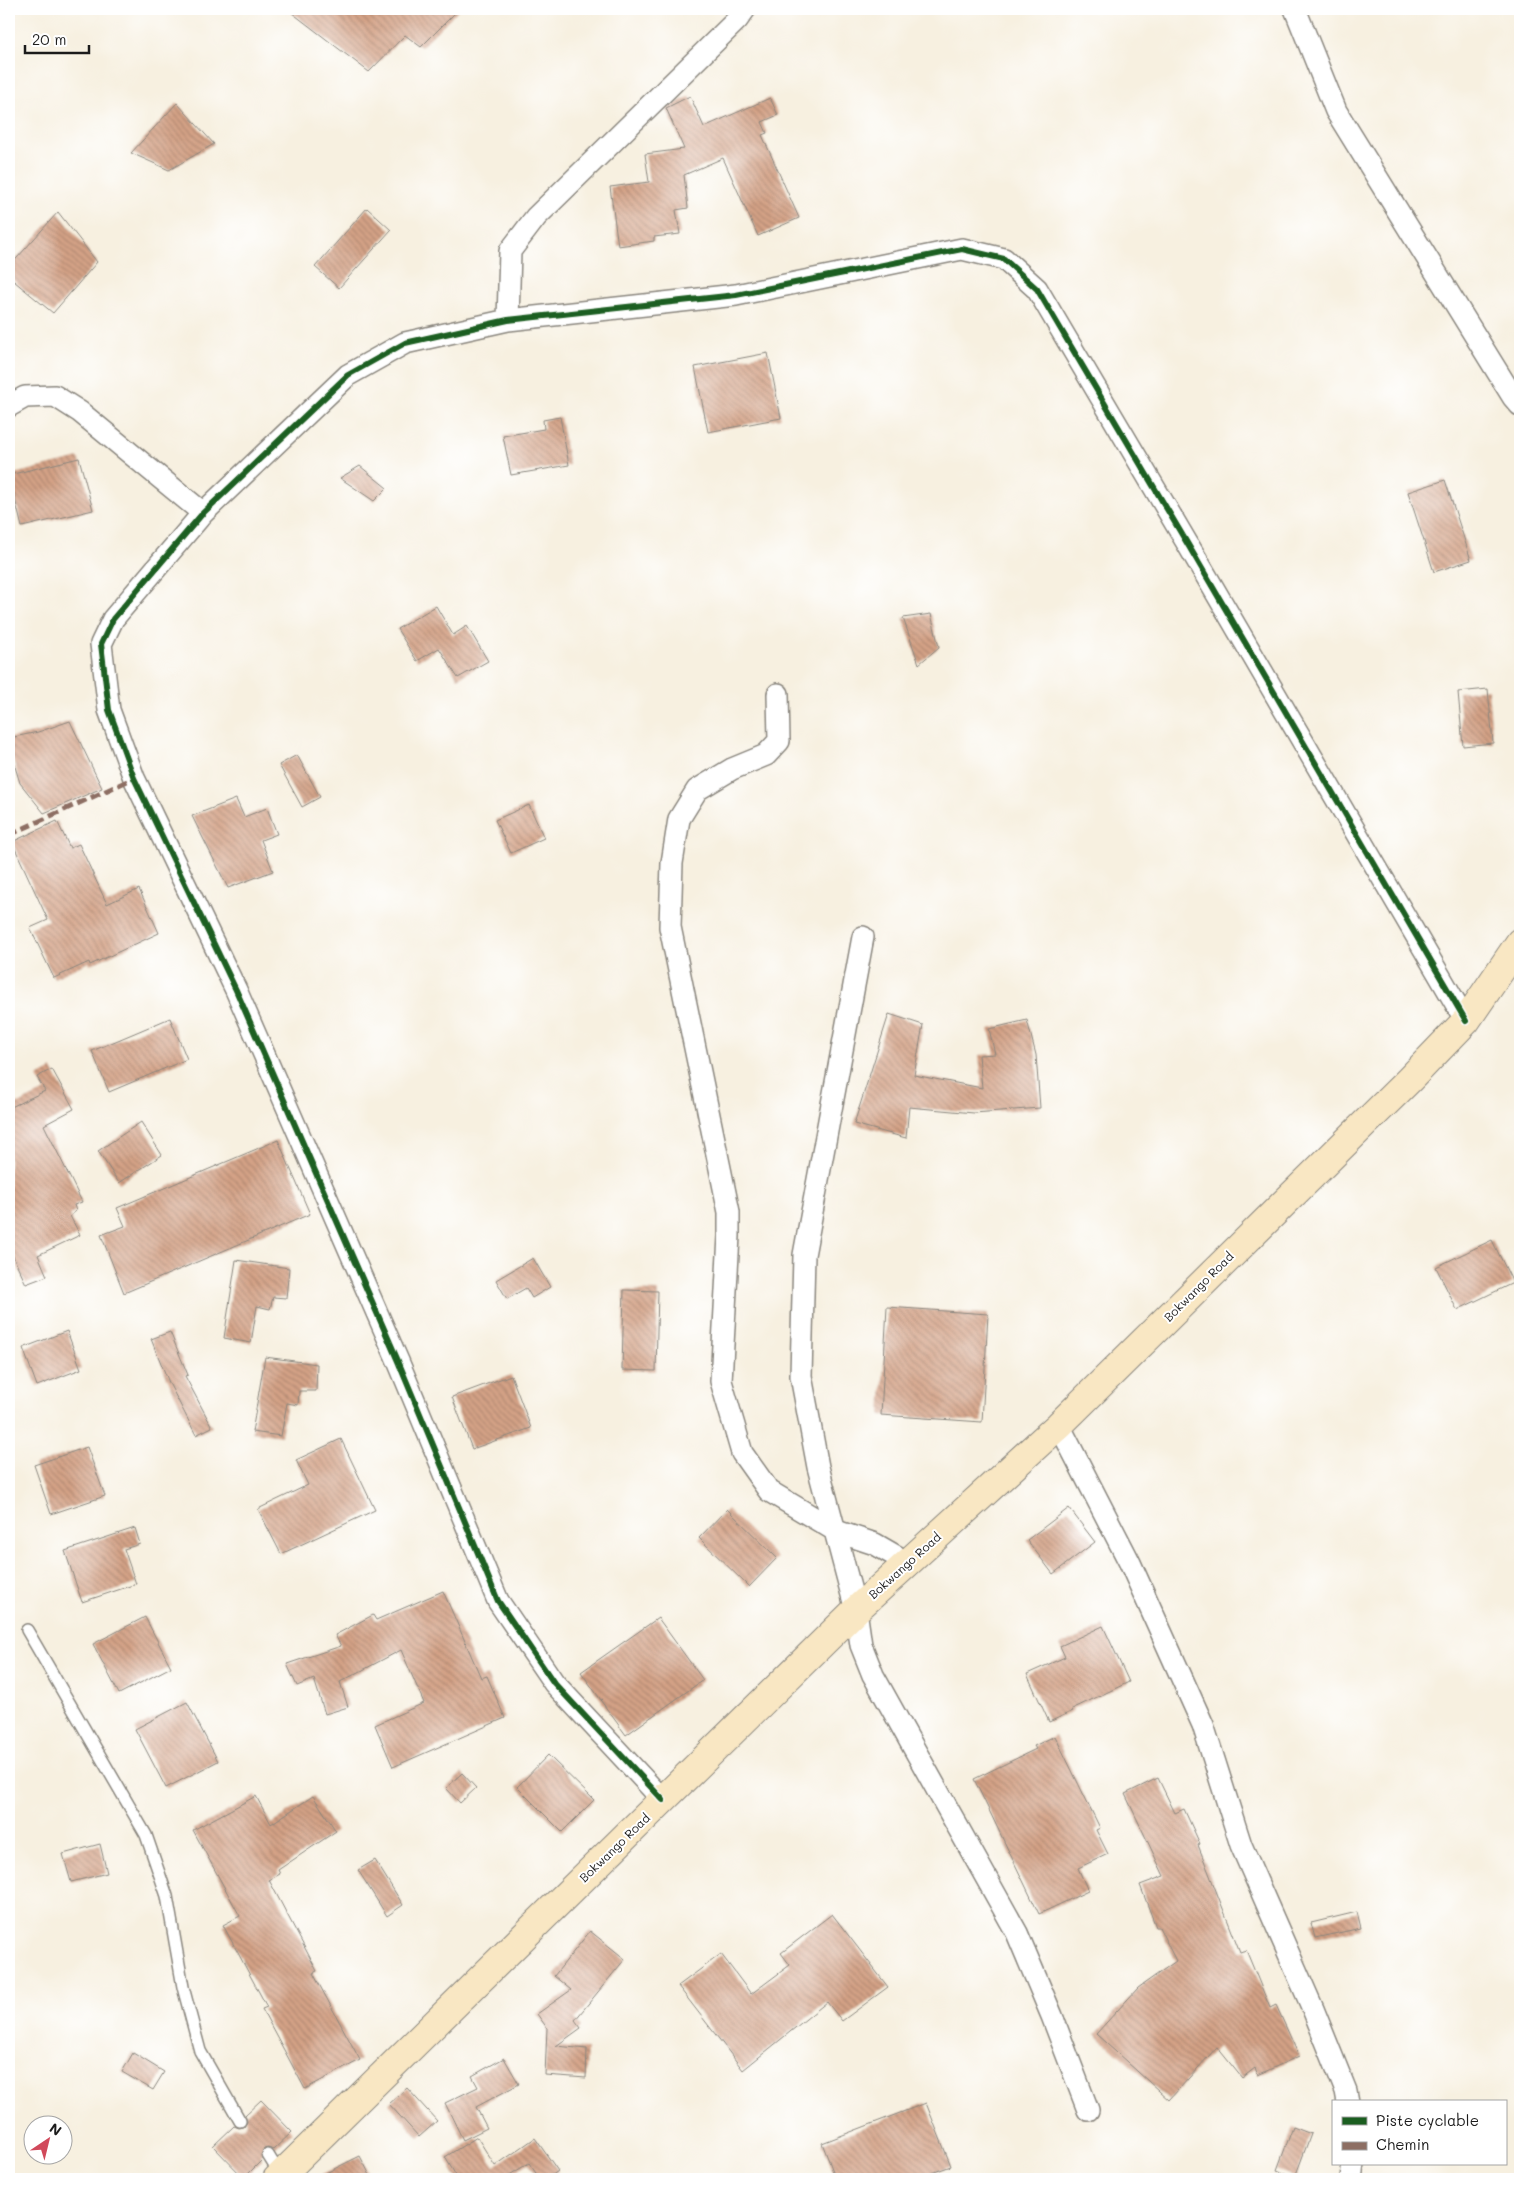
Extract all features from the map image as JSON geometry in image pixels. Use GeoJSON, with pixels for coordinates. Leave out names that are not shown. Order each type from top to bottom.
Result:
{"type":"FeatureCollection","features":[{"type":"Feature","properties":{"kind":"street"},"geometry":{"type":"LineString","coordinates":[[508,320],[510,251],[536,217],[737,20],[745,9]]}},
{"type":"Feature","properties":{"kind":"street"},"geometry":{"type":"LineString","coordinates":[[1295,9],[1336,110],[1513,397],[1520,405]]}},
{"type":"Feature","properties":{"kind":"street"},"geometry":{"type":"LineString","coordinates":[[663,1800],[554,1683],[498,1601],[394,1352],[236,990],[134,778],[109,710],[101,644],[113,619],[203,512],[348,375],[405,343],[508,320],[736,295],[962,248],[1004,258],[1037,290],[1466,1021]]}},
{"type":"Feature","properties":{"kind":"street"},"geometry":{"type":"LineString","coordinates":[[9,406],[26,397],[54,396],[80,412],[203,512]]}},
{"type":"Feature","properties":{"kind":"street"},"geometry":{"type":"LineString","coordinates":[[778,694],[779,740],[766,755],[732,769],[698,790],[679,819],[672,863],[670,927],[728,1212],[729,1236],[721,1381],[742,1453],[769,1491],[836,1531],[875,1544],[908,1563]]}},
{"type":"Feature","properties":{"kind":"street"},"geometry":{"type":"LineString","coordinates":[[862,937],[804,1255],[800,1376],[818,1467],[856,1610],[861,1644],[873,1675],[1017,1932],[1088,2110]]}},
{"type":"Feature","properties":{"kind":"street","name":"Bokwango Road"},"geometry":{"type":"LineString","coordinates":[[275,2170],[663,1800],[856,1610],[1059,1425],[1346,1142],[1466,1021],[1520,942]]}},
{"type":"Feature","properties":{"kind":"street"},"geometry":{"type":"LineString","coordinates":[[1059,1425],[1130,1563],[1203,1725],[1241,1845],[1313,2009],[1346,2091],[1348,2100]]}},
{"type":"Feature","properties":{"kind":"street"},"geometry":{"type":"LineString","coordinates":[[1351,2179],[1353,2166]]}},
{"type":"Feature","properties":{"kind":"lane"},"geometry":{"type":"LineString","coordinates":[[27,1630],[146,1835],[167,1896],[183,1987],[200,2051],[240,2121]]}},
{"type":"Feature","properties":{"kind":"building"},"geometry":{"type":"Polygon","coordinates":[[[287,9],[459,9],[421,47],[405,35],[369,72],[287,9]]]}},
{"type":"Feature","properties":{"kind":"building"},"geometry":{"type":"Polygon","coordinates":[[[690,96],[704,127],[770,98],[778,115],[762,122],[767,133],[762,135],[799,218],[758,236],[723,158],[684,175],[688,208],[676,210],[680,234],[654,237],[654,241],[618,246],[610,187],[649,182],[645,154],[684,149],[666,108],[690,96]]]}},
{"type":"Feature","properties":{"kind":"building"},"geometry":{"type":"Polygon","coordinates":[[[177,103],[214,144],[169,170],[131,153],[177,103]]]}},
{"type":"Feature","properties":{"kind":"building"},"geometry":{"type":"Polygon","coordinates":[[[367,208],[391,230],[339,288],[315,267],[367,208]]]}},
{"type":"Feature","properties":{"kind":"building"},"geometry":{"type":"Polygon","coordinates":[[[58,212],[97,262],[53,313],[9,277],[9,267],[58,212]]]}},
{"type":"Feature","properties":{"kind":"building"},"geometry":{"type":"Polygon","coordinates":[[[768,353],[781,418],[708,432],[695,367],[768,353]]]}},
{"type":"Feature","properties":{"kind":"building"},"geometry":{"type":"Polygon","coordinates":[[[560,417],[569,465],[511,475],[503,436],[544,429],[543,420],[560,417]]]}},
{"type":"Feature","properties":{"kind":"building"},"geometry":{"type":"Polygon","coordinates":[[[79,458],[93,510],[22,527],[9,475],[79,458]]]}},
{"type":"Feature","properties":{"kind":"building"},"geometry":{"type":"Polygon","coordinates":[[[360,466],[387,488],[374,501],[340,478],[360,466]]]}},
{"type":"Feature","properties":{"kind":"building"},"geometry":{"type":"Polygon","coordinates":[[[1445,480],[1471,560],[1434,572],[1408,492],[1445,480]]]}},
{"type":"Feature","properties":{"kind":"building"},"geometry":{"type":"Polygon","coordinates":[[[436,606],[453,635],[467,626],[488,661],[458,678],[439,648],[417,661],[397,629],[436,606]]]}},
{"type":"Feature","properties":{"kind":"building"},"geometry":{"type":"Polygon","coordinates":[[[931,614],[939,647],[919,664],[903,618],[931,614]]]}},
{"type":"Feature","properties":{"kind":"building"},"geometry":{"type":"Polygon","coordinates":[[[1488,689],[1493,743],[1463,746],[1458,692],[1488,689]]]}},
{"type":"Feature","properties":{"kind":"building"},"geometry":{"type":"Polygon","coordinates":[[[70,721],[102,788],[44,813],[20,783],[9,747],[9,738],[38,732],[70,721]]]}},
{"type":"Feature","properties":{"kind":"building"},"geometry":{"type":"Polygon","coordinates":[[[297,755],[320,797],[302,807],[279,765],[297,755]]]}},
{"type":"Feature","properties":{"kind":"building"},"geometry":{"type":"Polygon","coordinates":[[[236,799],[244,817],[267,808],[277,834],[261,840],[273,871],[228,888],[192,816],[236,799]]]}},
{"type":"Feature","properties":{"kind":"building"},"geometry":{"type":"Polygon","coordinates":[[[529,805],[544,838],[511,853],[495,820],[529,805]]]}},
{"type":"Feature","properties":{"kind":"building"},"geometry":{"type":"Polygon","coordinates":[[[57,821],[70,848],[79,844],[107,904],[139,889],[159,933],[90,965],[89,962],[54,978],[30,928],[48,920],[12,842],[57,821]]]}},
{"type":"Feature","properties":{"kind":"building"},"geometry":{"type":"Polygon","coordinates":[[[889,1014],[923,1025],[914,1075],[982,1088],[979,1055],[995,1054],[989,1029],[1027,1020],[1036,1055],[1040,1108],[974,1113],[909,1107],[906,1138],[854,1124],[889,1014]]]}},
{"type":"Feature","properties":{"kind":"building"},"geometry":{"type":"Polygon","coordinates":[[[170,1018],[187,1059],[109,1092],[92,1051],[170,1018]]]}},
{"type":"Feature","properties":{"kind":"building"},"geometry":{"type":"Polygon","coordinates":[[[52,1069],[74,1109],[44,1125],[82,1202],[74,1205],[76,1211],[70,1216],[80,1235],[38,1255],[47,1276],[26,1284],[9,1248],[9,1108],[45,1091],[37,1077],[52,1069]]]}},
{"type":"Feature","properties":{"kind":"building"},"geometry":{"type":"Polygon","coordinates":[[[141,1122],[162,1155],[119,1183],[98,1151],[141,1122]]]}},
{"type":"Feature","properties":{"kind":"building"},"geometry":{"type":"Polygon","coordinates":[[[278,1140],[310,1214],[124,1293],[101,1235],[125,1226],[117,1208],[278,1140]]]}},
{"type":"Feature","properties":{"kind":"building"},"geometry":{"type":"Polygon","coordinates":[[[1492,1240],[1513,1283],[1457,1310],[1436,1267],[1492,1240]]]}},
{"type":"Feature","properties":{"kind":"building"},"geometry":{"type":"Polygon","coordinates":[[[533,1258],[550,1287],[532,1298],[526,1288],[507,1299],[496,1280],[533,1258]]]}},
{"type":"Feature","properties":{"kind":"building"},"geometry":{"type":"Polygon","coordinates":[[[236,1260],[289,1268],[286,1298],[273,1297],[270,1309],[257,1306],[251,1343],[224,1338],[236,1260]]]}},
{"type":"Feature","properties":{"kind":"building"},"geometry":{"type":"Polygon","coordinates":[[[624,1290],[658,1291],[656,1371],[622,1370],[624,1290]]]}},
{"type":"Feature","properties":{"kind":"building"},"geometry":{"type":"Polygon","coordinates":[[[887,1307],[988,1314],[982,1422],[881,1415],[887,1307]]]}},
{"type":"Feature","properties":{"kind":"building"},"geometry":{"type":"Polygon","coordinates":[[[67,1331],[81,1369],[37,1386],[23,1348],[67,1331]]]}},
{"type":"Feature","properties":{"kind":"building"},"geometry":{"type":"Polygon","coordinates":[[[170,1332],[188,1375],[185,1376],[212,1427],[196,1435],[170,1385],[151,1339],[170,1332]]]}},
{"type":"Feature","properties":{"kind":"building"},"geometry":{"type":"Polygon","coordinates":[[[265,1357],[317,1364],[316,1391],[299,1391],[298,1405],[287,1403],[281,1436],[252,1432],[265,1357]]]}},
{"type":"Feature","properties":{"kind":"building"},"geometry":{"type":"Polygon","coordinates":[[[511,1375],[531,1428],[472,1449],[452,1397],[511,1375]]]}},
{"type":"Feature","properties":{"kind":"building"},"geometry":{"type":"Polygon","coordinates":[[[341,1439],[375,1510],[281,1554],[258,1509],[308,1485],[296,1460],[341,1439]]]}},
{"type":"Feature","properties":{"kind":"building"},"geometry":{"type":"Polygon","coordinates":[[[87,1447],[105,1496],[51,1514],[34,1465],[87,1447]]]}},
{"type":"Feature","properties":{"kind":"building"},"geometry":{"type":"Polygon","coordinates":[[[1069,1508],[1095,1542],[1053,1574],[1027,1540],[1069,1508]]]}},
{"type":"Feature","properties":{"kind":"building"},"geometry":{"type":"Polygon","coordinates":[[[727,1509],[777,1558],[749,1587],[699,1538],[727,1509]]]}},
{"type":"Feature","properties":{"kind":"building"},"geometry":{"type":"Polygon","coordinates":[[[135,1528],[140,1544],[124,1549],[136,1584],[82,1602],[65,1551],[135,1528]]]}},
{"type":"Feature","properties":{"kind":"building"},"geometry":{"type":"Polygon","coordinates":[[[443,1591],[481,1678],[487,1676],[505,1718],[393,1767],[375,1725],[424,1703],[401,1650],[340,1682],[348,1707],[325,1714],[314,1679],[297,1686],[287,1664],[341,1646],[335,1635],[373,1615],[376,1620],[443,1591]]]}},
{"type":"Feature","properties":{"kind":"building"},"geometry":{"type":"Polygon","coordinates":[[[145,1617],[171,1667],[119,1694],[93,1644],[145,1617]]]}},
{"type":"Feature","properties":{"kind":"building"},"geometry":{"type":"Polygon","coordinates":[[[658,1618],[703,1680],[626,1735],[601,1701],[603,1699],[601,1700],[581,1672],[658,1618]]]}},
{"type":"Feature","properties":{"kind":"building"},"geometry":{"type":"Polygon","coordinates":[[[1103,1626],[1129,1682],[1049,1722],[1027,1674],[1065,1657],[1060,1646],[1103,1626]]]}},
{"type":"Feature","properties":{"kind":"building"},"geometry":{"type":"Polygon","coordinates":[[[187,1702],[218,1761],[166,1788],[135,1729],[187,1702]]]}},
{"type":"Feature","properties":{"kind":"building"},"geometry":{"type":"Polygon","coordinates":[[[1055,1736],[1100,1828],[1096,1830],[1108,1854],[1078,1868],[1088,1891],[1039,1914],[974,1779],[1036,1749],[1034,1746],[1055,1736]]]}},
{"type":"Feature","properties":{"kind":"building"},"geometry":{"type":"Polygon","coordinates":[[[548,1755],[594,1800],[562,1832],[517,1787],[548,1755]]]}},
{"type":"Feature","properties":{"kind":"building"},"geometry":{"type":"Polygon","coordinates":[[[462,1773],[476,1788],[460,1803],[446,1788],[462,1773]]]}},
{"type":"Feature","properties":{"kind":"building"},"geometry":{"type":"Polygon","coordinates":[[[1158,1778],[1175,1813],[1184,1809],[1200,1844],[1198,1845],[1240,1952],[1246,1950],[1270,2008],[1276,2005],[1299,2056],[1258,2075],[1255,2068],[1242,2078],[1217,2047],[1169,2100],[1096,2034],[1138,1988],[1176,1961],[1159,1927],[1156,1927],[1140,1885],[1164,1876],[1125,1794],[1158,1778]]]}},
{"type":"Feature","properties":{"kind":"building"},"geometry":{"type":"Polygon","coordinates":[[[256,1796],[271,1824],[313,1796],[336,1831],[278,1870],[280,1874],[269,1880],[317,1971],[313,1973],[360,2060],[305,2089],[262,2009],[267,2007],[223,1925],[240,1916],[193,1830],[256,1796]]]}},
{"type":"Feature","properties":{"kind":"building"},"geometry":{"type":"Polygon","coordinates":[[[100,1844],[107,1873],[71,1882],[63,1854],[100,1844]]]}},
{"type":"Feature","properties":{"kind":"building"},"geometry":{"type":"Polygon","coordinates":[[[375,1860],[403,1905],[387,1916],[358,1870],[375,1860]]]}},
{"type":"Feature","properties":{"kind":"building"},"geometry":{"type":"Polygon","coordinates":[[[1357,1912],[1361,1928],[1315,1938],[1311,1923],[1357,1912]]]}},
{"type":"Feature","properties":{"kind":"building"},"geometry":{"type":"Polygon","coordinates":[[[832,1914],[888,1987],[842,2021],[827,2002],[743,2070],[678,1986],[721,1954],[751,1994],[790,1965],[781,1953],[832,1914]]]}},
{"type":"Feature","properties":{"kind":"building"},"geometry":{"type":"Polygon","coordinates":[[[590,1931],[625,1959],[575,2020],[581,2028],[556,2046],[587,2049],[586,2078],[545,2075],[547,2028],[537,2014],[571,1990],[554,1976],[590,1931]]]}},
{"type":"Feature","properties":{"kind":"building"},"geometry":{"type":"Polygon","coordinates":[[[133,2053],[164,2072],[153,2090],[122,2072],[133,2053]]]}},
{"type":"Feature","properties":{"kind":"building"},"geometry":{"type":"Polygon","coordinates":[[[504,2058],[519,2084],[476,2107],[487,2128],[463,2140],[445,2103],[478,2087],[472,2076],[504,2058]]]}},
{"type":"Feature","properties":{"kind":"building"},"geometry":{"type":"Polygon","coordinates":[[[407,2088],[437,2121],[419,2137],[389,2104],[407,2088]]]}},
{"type":"Feature","properties":{"kind":"building"},"geometry":{"type":"Polygon","coordinates":[[[261,2100],[292,2132],[273,2150],[264,2149],[261,2155],[262,2160],[244,2178],[213,2146],[234,2126],[244,2127],[247,2122],[245,2115],[261,2100]]]}},
{"type":"Feature","properties":{"kind":"building"},"geometry":{"type":"Polygon","coordinates":[[[926,2103],[951,2166],[915,2179],[836,2179],[822,2143],[926,2103]]]}},
{"type":"Feature","properties":{"kind":"building"},"geometry":{"type":"Polygon","coordinates":[[[1293,2127],[1311,2134],[1295,2177],[1277,2170],[1293,2127]]]}},
{"type":"Feature","properties":{"kind":"building"},"geometry":{"type":"Polygon","coordinates":[[[477,2137],[495,2166],[535,2138],[558,2171],[547,2179],[540,2179],[529,2163],[503,2179],[458,2179],[445,2157],[477,2137]]]}},
{"type":"Feature","properties":{"kind":"building"},"geometry":{"type":"Polygon","coordinates":[[[360,2156],[372,2179],[314,2179],[360,2156]]]}},
{"type":"Feature","properties":{"kind":"marked path"},"geometry":{"type":"LineString","coordinates":[[9,835],[134,778]]}},
{"type":"Feature","properties":{"kind":"cycle path"},"geometry":{"type":"LineString","coordinates":[[663,1800],[554,1683],[498,1601],[398,1361],[236,990],[134,778],[109,710],[101,644],[113,619],[203,513],[348,375],[405,343],[508,320],[736,295],[962,249],[1004,259],[1037,289],[1466,1021]]}}]}
